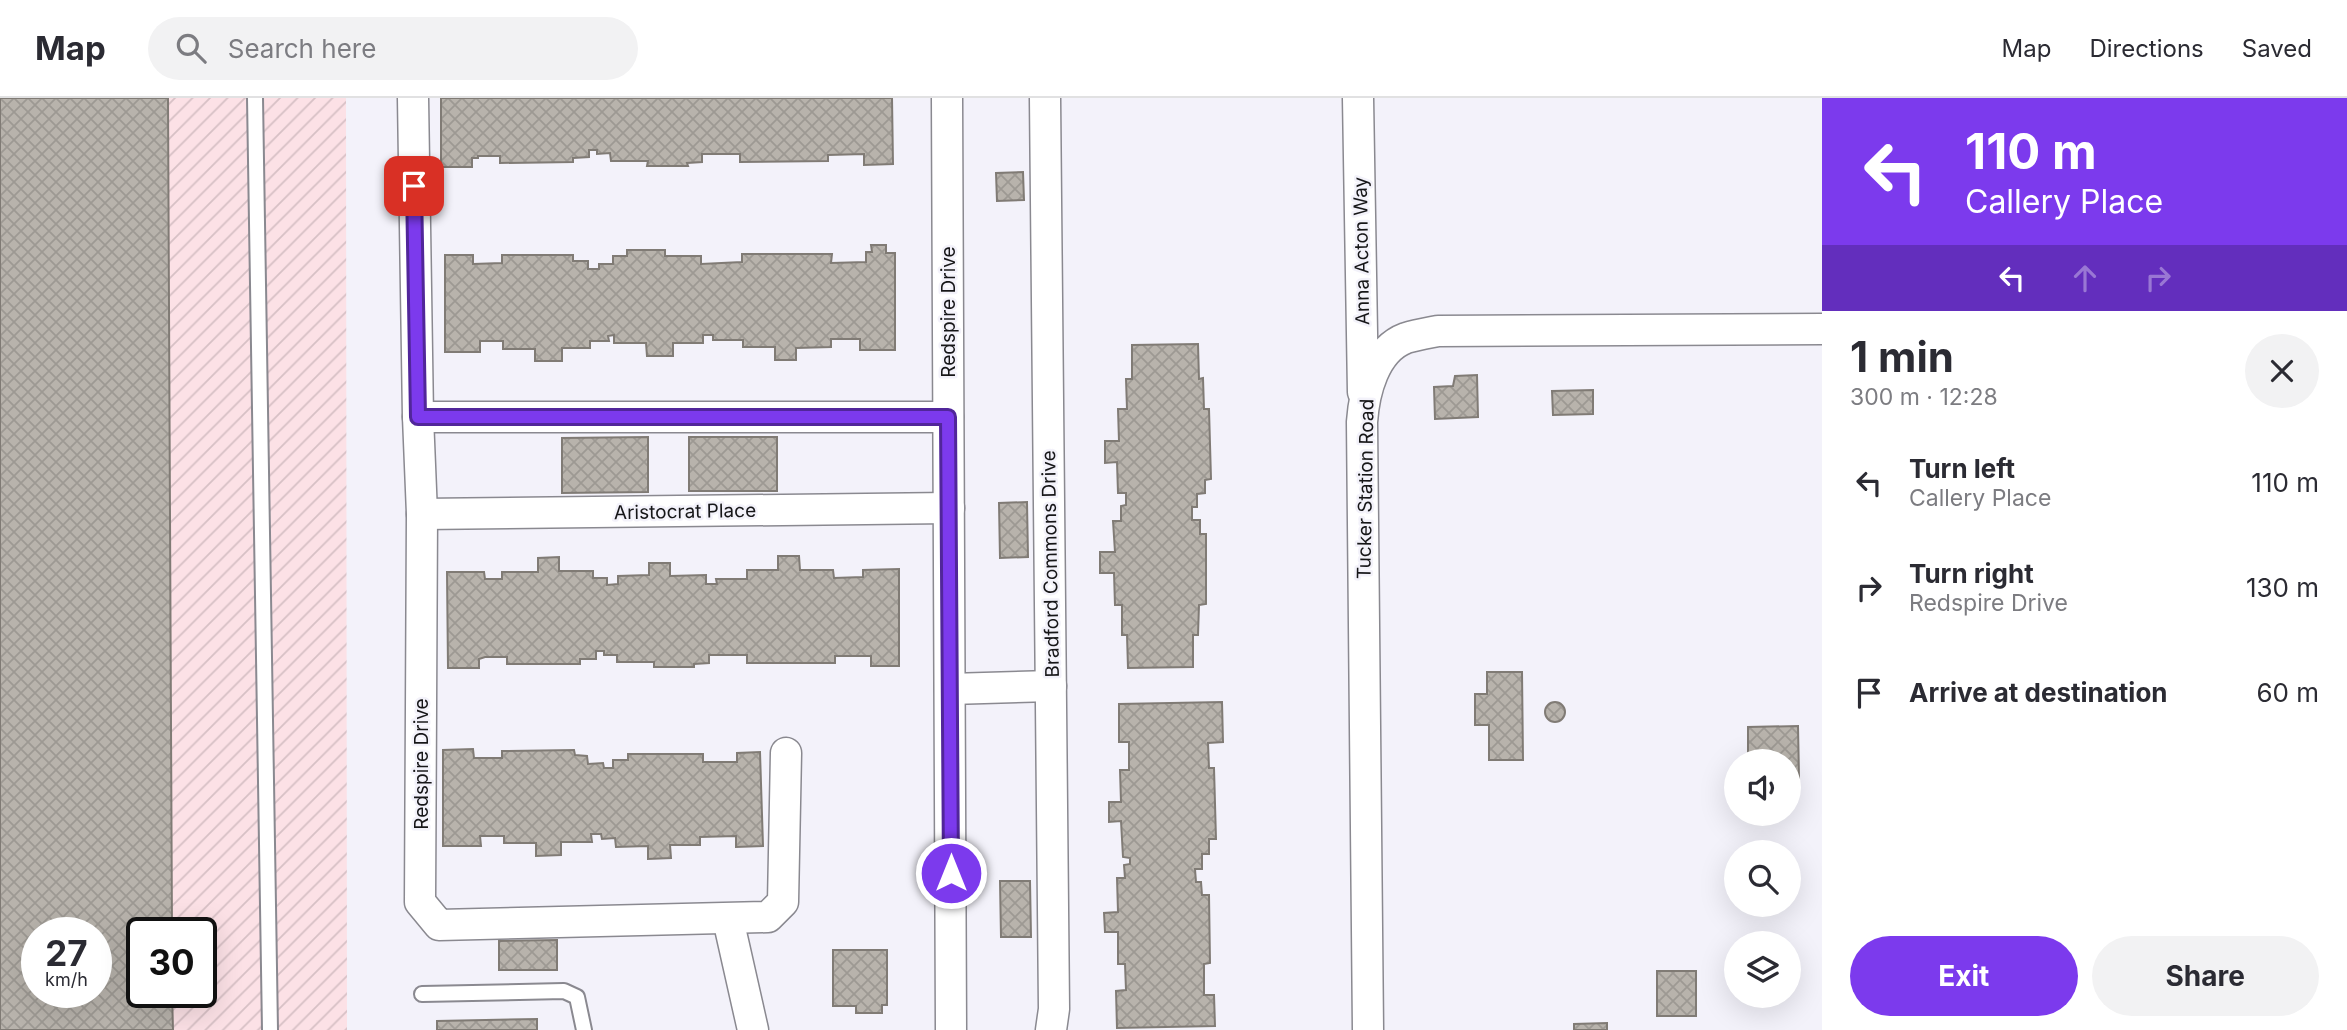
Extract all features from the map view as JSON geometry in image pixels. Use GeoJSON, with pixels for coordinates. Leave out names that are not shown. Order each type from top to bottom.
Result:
{"type":"FeatureCollection","features":[{"type":"Feature","properties":{"kind":"street","name":"Redspire Drive"},"geometry":{"type":"LineString","coordinates":[[413,98],[422,514],[420,902],[439,925],[768,917],[783,902],[786,753]]}},
{"type":"Feature","properties":{"kind":"street","name":"Redspire Drive"},"geometry":{"type":"LineString","coordinates":[[947,98],[951,1030]]}},
{"type":"Feature","properties":{"kind":"street","name":"Bradford Commons Drive"},"geometry":{"type":"LineString","coordinates":[[1045,98],[1054,1009],[1051,1030]]}},
{"type":"Feature","properties":{"kind":"street","name":"Anna Acton Way"},"geometry":{"type":"LineString","coordinates":[[1358,98],[1364,403]]}},
{"type":"Feature","properties":{"kind":"street","name":"Tucker Station Road"},"geometry":{"type":"LineString","coordinates":[[1367,1030],[1364,403],[1368,384],[1376,367],[1390,349],[1404,339],[1438,331],[1822,329]]}},
{"type":"Feature","properties":{"kind":"street"},"geometry":{"type":"LineString","coordinates":[[418,417],[948,417]]}},
{"type":"Feature","properties":{"kind":"street","name":"Aristocrat Place"},"geometry":{"type":"LineString","coordinates":[[422,514],[949,509]]}},
{"type":"Feature","properties":{"kind":"street"},"geometry":{"type":"LineString","coordinates":[[950,689],[1051,686]]}},
{"type":"Feature","properties":{"kind":"street"},"geometry":{"type":"LineString","coordinates":[[728,919],[752,1030]]}},
{"type":"Feature","properties":{"kind":"lane"},"geometry":{"type":"LineString","coordinates":[[256,98],[270,1030]]}},
{"type":"Feature","properties":{"kind":"lane"},"geometry":{"type":"LineString","coordinates":[[422,994],[564,991],[577,997],[584,1030]]}},
{"type":"Feature","properties":{"kind":"shaded area"},"geometry":{"type":"Polygon","coordinates":[[[0,98],[346,98],[347,1030],[0,1030],[0,98]]]}},
{"type":"Feature","properties":{"kind":"building"},"geometry":{"type":"Polygon","coordinates":[[[0,98],[168,98],[172,917],[126,917],[126,1008],[172,1008],[173,1030],[0,1030],[0,98]]]}},
{"type":"Feature","properties":{"kind":"building"},"geometry":{"type":"Polygon","coordinates":[[[441,98],[892,98],[893,164],[864,165],[864,154],[828,155],[828,161],[740,162],[740,154],[702,154],[702,162],[687,163],[688,166],[647,166],[648,161],[611,161],[610,153],[597,154],[597,150],[589,150],[589,157],[573,158],[573,162],[500,163],[500,156],[478,156],[472,158],[472,167],[441,167],[441,98]]]}},
{"type":"Feature","properties":{"kind":"building"},"geometry":{"type":"Polygon","coordinates":[[[1023,172],[1024,200],[997,201],[996,173],[1023,172]]]}},
{"type":"Feature","properties":{"kind":"building"},"geometry":{"type":"Polygon","coordinates":[[[871,245],[886,245],[886,253],[895,253],[895,350],[860,350],[860,339],[831,339],[831,347],[796,348],[796,360],[775,360],[775,347],[743,347],[743,340],[713,340],[713,335],[703,335],[703,343],[673,343],[673,356],[647,356],[646,343],[614,343],[614,335],[608,336],[609,341],[590,341],[590,348],[562,348],[562,361],[535,361],[535,349],[503,349],[503,341],[480,341],[480,352],[445,352],[445,255],[473,255],[473,264],[502,263],[502,255],[573,255],[573,261],[588,261],[588,269],[599,269],[599,264],[613,264],[613,256],[627,256],[627,250],[665,250],[665,256],[701,256],[701,264],[742,262],[742,254],[832,254],[831,263],[866,262],[866,252],[872,252],[871,245]]]}},
{"type":"Feature","properties":{"kind":"building"},"geometry":{"type":"Polygon","coordinates":[[[1198,344],[1199,379],[1203,378],[1204,409],[1209,409],[1211,479],[1205,480],[1205,493],[1197,494],[1197,507],[1192,507],[1192,520],[1200,520],[1200,534],[1206,534],[1206,604],[1199,605],[1198,635],[1193,635],[1193,667],[1128,668],[1127,635],[1122,635],[1122,605],[1115,605],[1114,573],[1100,573],[1100,552],[1115,552],[1113,521],[1121,521],[1121,506],[1126,505],[1126,493],[1118,493],[1117,462],[1105,463],[1105,441],[1119,441],[1118,409],[1127,409],[1126,379],[1132,379],[1132,345],[1198,344]]]}},
{"type":"Feature","properties":{"kind":"building"},"geometry":{"type":"Polygon","coordinates":[[[1477,375],[1478,417],[1435,419],[1434,387],[1453,386],[1455,376],[1477,375]]]}},
{"type":"Feature","properties":{"kind":"building"},"geometry":{"type":"Polygon","coordinates":[[[1593,390],[1593,414],[1553,415],[1552,391],[1593,390]]]}},
{"type":"Feature","properties":{"kind":"building"},"geometry":{"type":"Polygon","coordinates":[[[648,437],[648,492],[562,493],[562,438],[648,437]]]}},
{"type":"Feature","properties":{"kind":"building"},"geometry":{"type":"Polygon","coordinates":[[[689,437],[777,437],[777,491],[689,491],[689,437]]]}},
{"type":"Feature","properties":{"kind":"building"},"geometry":{"type":"Polygon","coordinates":[[[1027,502],[1028,557],[1000,558],[999,503],[1027,502]]]}},
{"type":"Feature","properties":{"kind":"building"},"geometry":{"type":"Polygon","coordinates":[[[778,556],[799,556],[800,570],[833,570],[834,578],[863,577],[863,570],[899,569],[899,666],[871,666],[871,656],[835,656],[835,663],[747,663],[747,655],[709,655],[709,663],[694,664],[694,667],[654,667],[654,662],[617,662],[617,655],[604,655],[604,651],[596,651],[596,659],[580,659],[580,664],[507,664],[507,657],[485,657],[479,659],[479,668],[448,668],[447,572],[484,572],[485,579],[502,579],[502,572],[538,572],[538,558],[559,557],[559,571],[593,571],[593,578],[607,578],[607,585],[618,584],[618,576],[649,575],[649,563],[670,563],[670,576],[706,575],[706,584],[717,584],[716,579],[747,579],[747,570],[778,570],[778,556]]]}},
{"type":"Feature","properties":{"kind":"building"},"geometry":{"type":"Polygon","coordinates":[[[1487,672],[1522,672],[1523,760],[1489,760],[1489,725],[1475,725],[1475,694],[1487,694],[1487,672]]]}},
{"type":"Feature","properties":{"kind":"building"},"geometry":{"type":"Polygon","coordinates":[[[1222,702],[1223,742],[1208,743],[1209,768],[1214,768],[1216,839],[1209,839],[1209,854],[1202,854],[1202,869],[1195,869],[1196,882],[1201,882],[1202,895],[1209,895],[1210,963],[1204,964],[1204,995],[1214,995],[1215,1026],[1117,1028],[1116,991],[1126,990],[1125,964],[1118,964],[1118,932],[1105,932],[1104,913],[1118,912],[1117,878],[1125,878],[1124,865],[1130,864],[1130,858],[1123,857],[1121,821],[1109,822],[1109,802],[1121,802],[1120,770],[1129,770],[1129,742],[1119,742],[1119,704],[1222,702]]]}},
{"type":"Feature","properties":{"kind":"building"},"geometry":{"type":"Polygon","coordinates":[[[1555,702],[1562,705],[1565,712],[1562,719],[1555,722],[1548,719],[1545,712],[1548,705],[1555,702]]]}},
{"type":"Feature","properties":{"kind":"building"},"geometry":{"type":"Polygon","coordinates":[[[1798,726],[1798,749],[1748,749],[1748,727],[1798,726]]]}},
{"type":"Feature","properties":{"kind":"building"},"geometry":{"type":"Polygon","coordinates":[[[473,749],[474,758],[502,758],[502,751],[574,750],[575,755],[587,756],[588,764],[603,763],[604,768],[613,768],[613,760],[628,760],[628,754],[703,754],[703,762],[737,762],[737,753],[760,752],[763,846],[736,847],[736,836],[700,837],[700,845],[670,845],[671,858],[648,859],[648,846],[616,847],[615,838],[602,839],[601,834],[591,834],[592,842],[561,842],[561,855],[536,856],[536,843],[504,843],[504,836],[480,836],[481,846],[443,846],[443,750],[473,749]]]}},
{"type":"Feature","properties":{"kind":"building"},"geometry":{"type":"Polygon","coordinates":[[[1000,881],[1030,881],[1031,937],[1001,937],[1000,881]]]}},
{"type":"Feature","properties":{"kind":"building"},"geometry":{"type":"Polygon","coordinates":[[[557,940],[557,970],[499,970],[499,941],[557,940]]]}},
{"type":"Feature","properties":{"kind":"building"},"geometry":{"type":"Polygon","coordinates":[[[833,950],[887,950],[887,1005],[882,1005],[882,1013],[856,1013],[856,1006],[833,1006],[833,950]]]}},
{"type":"Feature","properties":{"kind":"building"},"geometry":{"type":"Polygon","coordinates":[[[1657,971],[1696,971],[1696,1016],[1657,1016],[1657,971]]]}},
{"type":"Feature","properties":{"kind":"building"},"geometry":{"type":"Polygon","coordinates":[[[537,1019],[537,1030],[437,1030],[437,1021],[537,1019]]]}},
{"type":"Feature","properties":{"kind":"building"},"geometry":{"type":"Polygon","coordinates":[[[1607,1023],[1607,1030],[1574,1030],[1574,1024],[1607,1023]]]}},
{"type":"Feature","properties":{"kind":"route"},"geometry":{"type":"LineString","coordinates":[[414,186],[418,417],[948,417],[951,873]]}}]}
